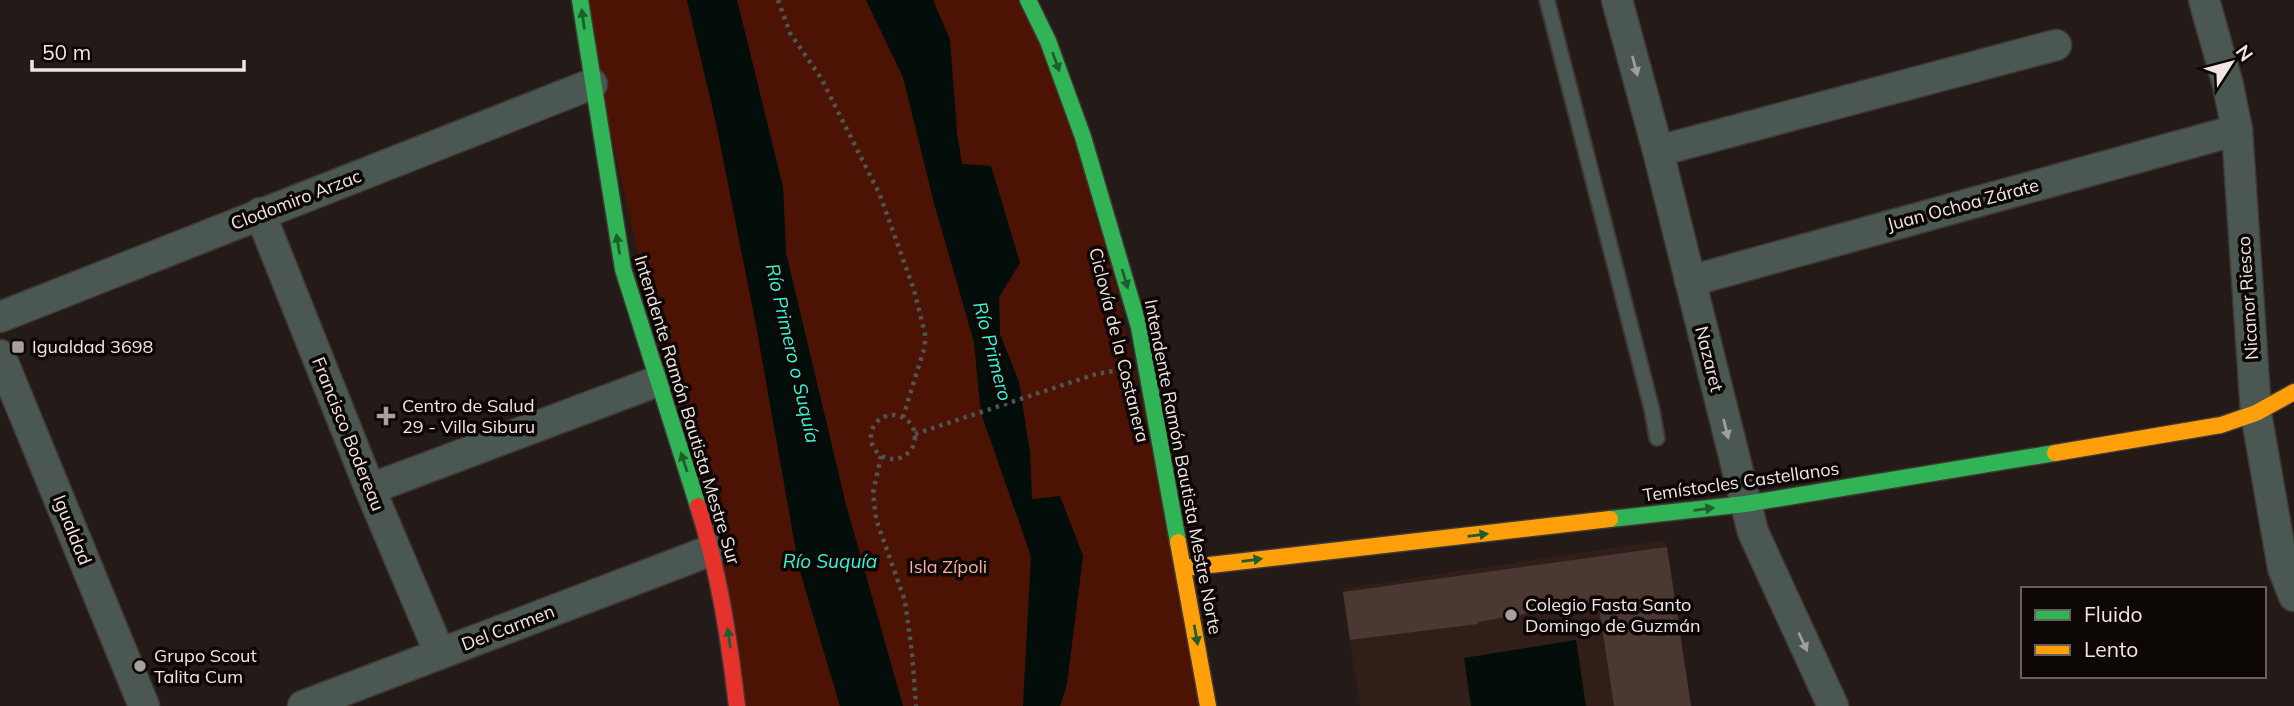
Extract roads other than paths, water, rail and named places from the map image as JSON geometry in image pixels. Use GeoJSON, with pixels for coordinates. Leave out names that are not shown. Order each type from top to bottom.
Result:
{"type":"FeatureCollection","features":[{"type":"Feature","properties":{"kind":"main road","name":"Intendente Ramón Bautista Mestre Sur"},"geometry":{"type":"LineString","coordinates":[[580,0],[623,269],[712,550],[729,634],[737,706]]}},
{"type":"Feature","properties":{"kind":"main road","name":"Intendente Ramón Bautista Mestre Norte"},"geometry":{"type":"LineString","coordinates":[[1028,0],[1048,41],[1083,136],[1139,327],[1208,706]]}},
{"type":"Feature","properties":{"kind":"main road","name":"Temístocles Castellanos"},"geometry":{"type":"LineString","coordinates":[[1184,568],[1745,504],[2221,425],[2256,413],[2294,392]]}},
{"type":"Feature","properties":{"kind":"street","name":"Nazaret"},"geometry":{"type":"LineString","coordinates":[[1617,0],[1658,151],[1745,504],[1763,557],[1833,706]]}},
{"type":"Feature","properties":{"kind":"street","name":"Nicanor Riesco"},"geometry":{"type":"LineString","coordinates":[[2204,0],[2228,85],[2237,130],[2256,413],[2283,568],[2294,596]]}},
{"type":"Feature","properties":{"kind":"street"},"geometry":{"type":"LineString","coordinates":[[1658,151],[2056,45]]}},
{"type":"Feature","properties":{"kind":"street","name":"Clodomiro Arzac"},"geometry":{"type":"LineString","coordinates":[[0,317],[592,84]]}},
{"type":"Feature","properties":{"kind":"street","name":"Juan Ochoa Zárate"},"geometry":{"type":"LineString","coordinates":[[1690,281],[2237,130]]}},
{"type":"Feature","properties":{"kind":"street","name":"Francisco Bodereau"},"geometry":{"type":"LineString","coordinates":[[260,214],[370,489],[440,654]]}},
{"type":"Feature","properties":{"kind":"street","name":"Igualdad"},"geometry":{"type":"LineString","coordinates":[[0,355],[144,706]]}},
{"type":"Feature","properties":{"kind":"street"},"geometry":{"type":"LineString","coordinates":[[370,489],[658,381]]}},
{"type":"Feature","properties":{"kind":"street","name":"Del Carmen"},"geometry":{"type":"LineString","coordinates":[[303,706],[712,550]]}},
{"type":"Feature","properties":{"kind":"lane"},"geometry":{"type":"LineString","coordinates":[[1547,0],[1657,438]]}},
{"type":"Feature","properties":{"kind":"water","name":"Río Suquía"},"geometry":{"type":"Polygon","coordinates":[[[687,0],[737,0],[783,187],[786,253],[846,505],[903,706],[840,706],[799,568],[756,325],[716,123],[687,0]]]}},
{"type":"Feature","properties":{"kind":"water","name":"Río Primero"},"geometry":{"type":"Polygon","coordinates":[[[866,0],[933,0],[950,40],[962,164],[991,166],[1020,263],[999,297],[1000,334],[1019,382],[1030,453],[1032,499],[1060,496],[1083,556],[1067,684],[1060,706],[1023,706],[1031,556],[981,413],[974,342],[934,203],[903,77],[866,0]]]}},
{"type":"Feature","properties":{"kind":"water"},"geometry":{"type":"Polygon","coordinates":[[[1576,640],[1586,706],[1471,706],[1464,658],[1576,640]]]}},
{"type":"Feature","properties":{"kind":"place","name":"Igualdad 3698"},"geometry":{"type":"Point","coordinates":[18,347]}},
{"type":"Feature","properties":{"kind":"place","name":"Centro de Salud 29 - Villa Siburu"},"geometry":{"type":"Point","coordinates":[386,416]}},
{"type":"Feature","properties":{"kind":"place","name":"Colegio Fasta Santo Domingo de Guzmán"},"geometry":{"type":"Point","coordinates":[1511,615]}},
{"type":"Feature","properties":{"kind":"place","name":"Grupo Scout Talita Cum"},"geometry":{"type":"Point","coordinates":[140,666]}},
{"type":"Feature","properties":{"kind":"water label","name":"Río Primero o Suquía"},"geometry":{"type":"Point","coordinates":[793,353]}},
{"type":"Feature","properties":{"kind":"park label","name":"Isla Zípoli"},"geometry":{"type":"Point","coordinates":[948,567]}}]}
